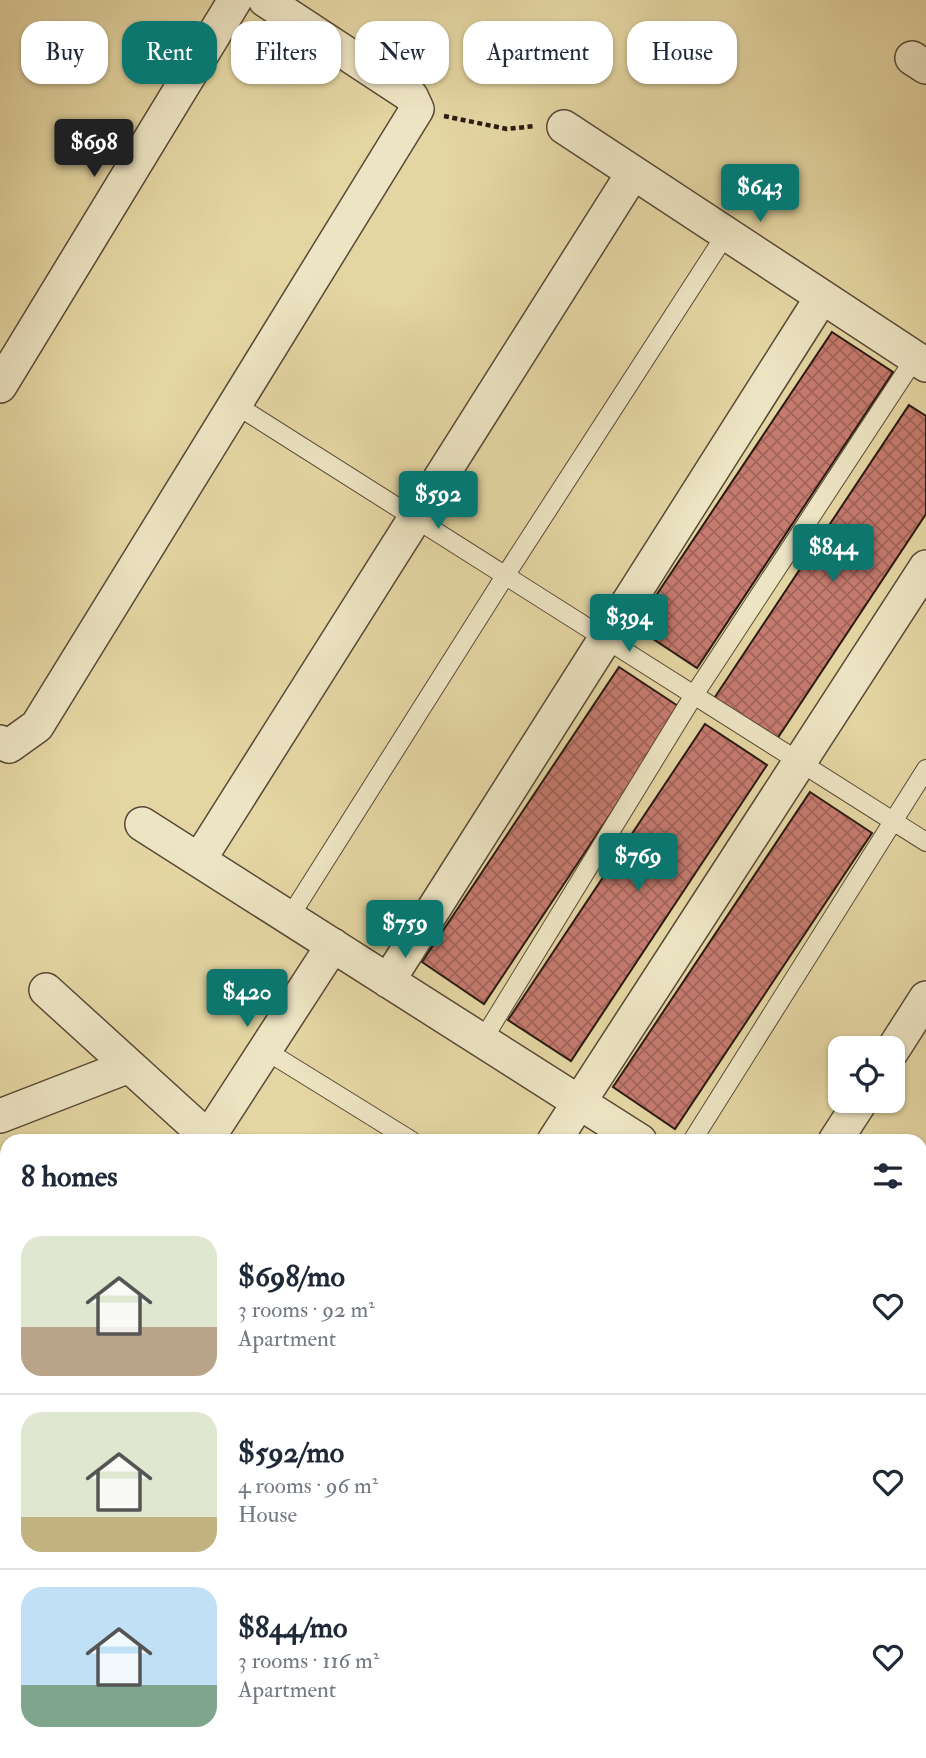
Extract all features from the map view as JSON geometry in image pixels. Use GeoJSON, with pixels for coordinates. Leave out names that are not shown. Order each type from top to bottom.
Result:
{"type":"FeatureCollection","features":[{"type":"Feature","properties":{"kind":"street"},"geometry":{"type":"LineString","coordinates":[[0,386],[235,0]]}},
{"type":"Feature","properties":{"kind":"street"},"geometry":{"type":"LineString","coordinates":[[0,742],[9,746],[37,726],[417,109],[411,96],[265,0]]}},
{"type":"Feature","properties":{"kind":"street"},"geometry":{"type":"LineString","coordinates":[[564,127],[920,362]]}},
{"type":"Feature","properties":{"kind":"street"},"geometry":{"type":"LineString","coordinates":[[199,860],[633,173]]}},
{"type":"Feature","properties":{"kind":"street"},"geometry":{"type":"LineString","coordinates":[[388,981],[822,298]]}},
{"type":"Feature","properties":{"kind":"street"},"geometry":{"type":"LineString","coordinates":[[559,1134],[926,567]]}},
{"type":"Feature","properties":{"kind":"street"},"geometry":{"type":"LineString","coordinates":[[142,824],[629,1134]]}},
{"type":"Feature","properties":{"kind":"street"},"geometry":{"type":"LineString","coordinates":[[213,1134],[332,946]]}},
{"type":"Feature","properties":{"kind":"street"},"geometry":{"type":"LineString","coordinates":[[46,990],[203,1134]]}},
{"type":"Feature","properties":{"kind":"street"},"geometry":{"type":"LineString","coordinates":[[902,1036],[926,998]]}},
{"type":"Feature","properties":{"kind":"street"},"geometry":{"type":"LineString","coordinates":[[0,1116],[129,1066]]}},
{"type":"Feature","properties":{"kind":"street"},"geometry":{"type":"LineString","coordinates":[[839,1134],[852,1113]]}},
{"type":"Feature","properties":{"kind":"lane"},"geometry":{"type":"LineString","coordinates":[[289,918],[505,576],[726,234]]}},
{"type":"Feature","properties":{"kind":"lane"},"geometry":{"type":"LineString","coordinates":[[482,1041],[694,695],[920,362]]}},
{"type":"Feature","properties":{"kind":"lane"},"geometry":{"type":"LineString","coordinates":[[236,405],[926,842]]}},
{"type":"Feature","properties":{"kind":"lane"},"geometry":{"type":"LineString","coordinates":[[696,1134],[926,769]]}},
{"type":"Feature","properties":{"kind":"lane"},"geometry":{"type":"LineString","coordinates":[[265,1050],[401,1134]]}},
{"type":"Feature","properties":{"kind":"path"},"geometry":{"type":"LineString","coordinates":[[417,109],[507,129],[564,127]]}},
{"type":"Feature","properties":{"kind":"building"},"geometry":{"type":"Polygon","coordinates":[[[832,332],[893,372],[697,668],[635,627],[832,332]]]}},
{"type":"Feature","properties":{"kind":"building"},"geometry":{"type":"Polygon","coordinates":[[[909,405],[926,416],[926,514],[775,742],[713,700],[909,405]]]}},
{"type":"Feature","properties":{"kind":"building"},"geometry":{"type":"Polygon","coordinates":[[[619,667],[681,708],[484,1004],[422,962],[619,667]]]}},
{"type":"Feature","properties":{"kind":"building"},"geometry":{"type":"Polygon","coordinates":[[[705,724],[767,765],[571,1061],[508,1020],[705,724]]]}},
{"type":"Feature","properties":{"kind":"building"},"geometry":{"type":"Polygon","coordinates":[[[810,792],[872,833],[675,1129],[613,1087],[810,792]]]}}]}
